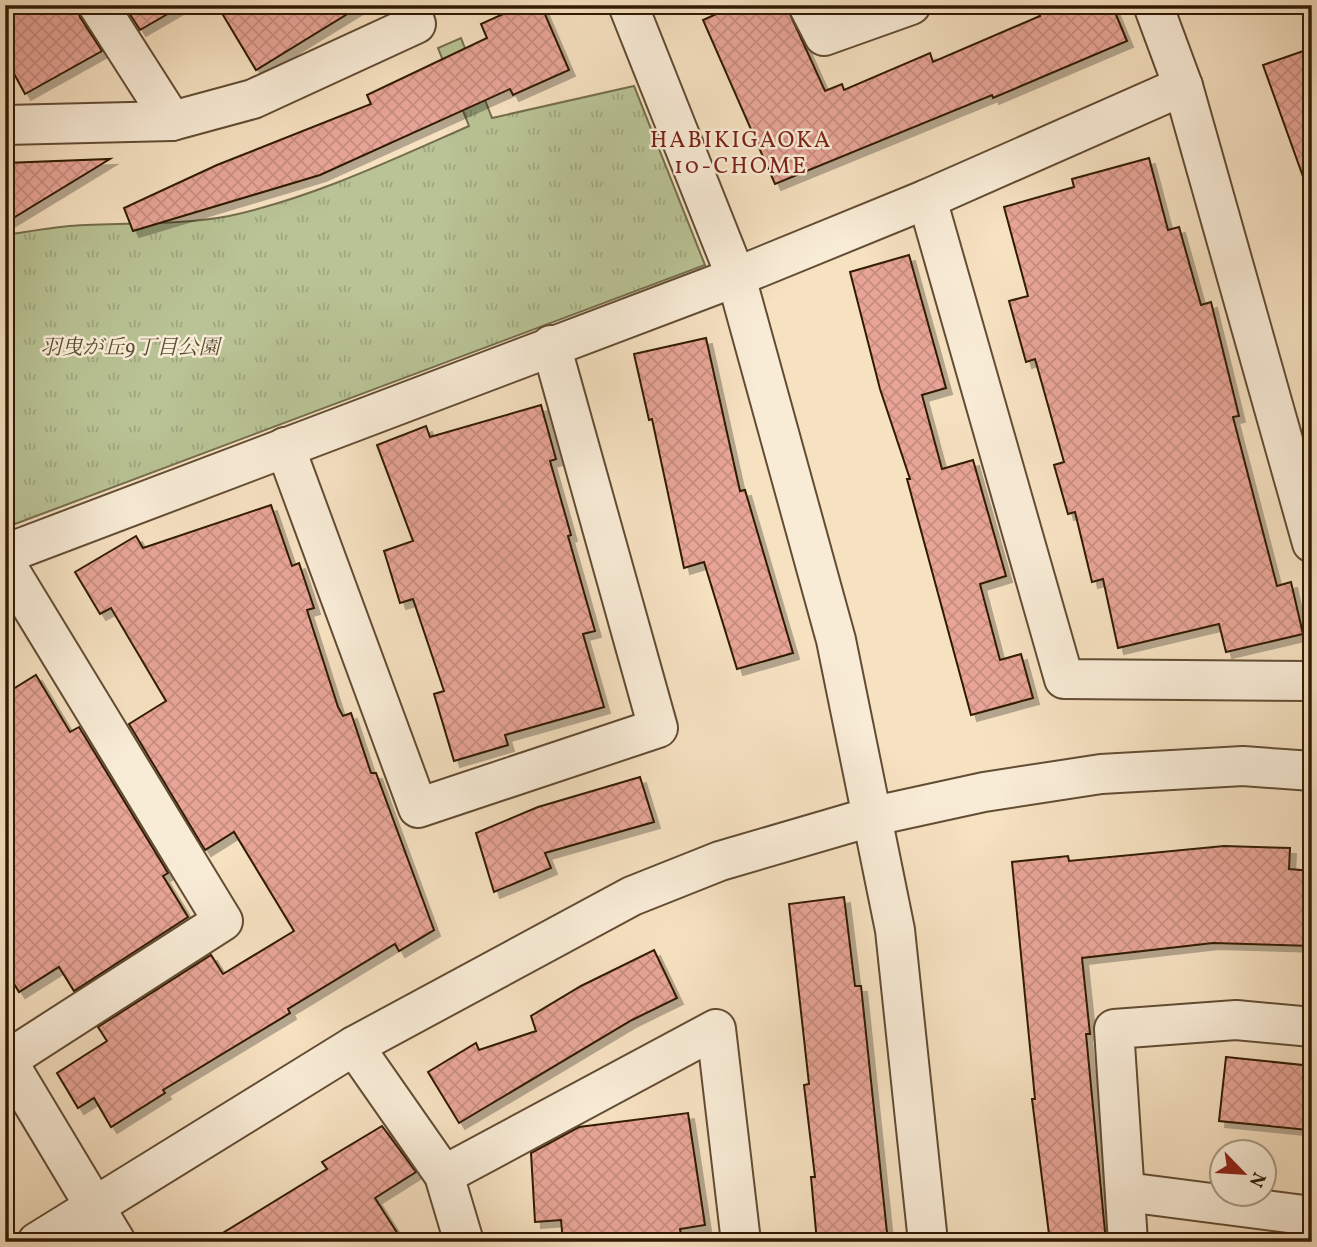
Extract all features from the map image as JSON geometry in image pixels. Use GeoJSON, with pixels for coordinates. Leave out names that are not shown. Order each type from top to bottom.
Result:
{"type":"FeatureCollection","features":[{"type":"Feature","properties":{"kind":"street"},"geometry":{"type":"LineString","coordinates":[[99,5],[172,121]]}},
{"type":"Feature","properties":{"kind":"street"},"geometry":{"type":"LineString","coordinates":[[5,125],[172,121],[253,99],[416,24],[408,5]]}},
{"type":"Feature","properties":{"kind":"street"},"geometry":{"type":"LineString","coordinates":[[628,5],[736,277],[836,640],[874,816],[894,930],[928,1242]]}},
{"type":"Feature","properties":{"kind":"street"},"geometry":{"type":"LineString","coordinates":[[808,5],[824,36],[911,5]]}},
{"type":"Feature","properties":{"kind":"street"},"geometry":{"type":"LineString","coordinates":[[1153,5],[1183,86],[1312,543]]}},
{"type":"Feature","properties":{"kind":"street"},"geometry":{"type":"LineString","coordinates":[[5,554],[736,277],[926,199],[1183,86]]}},
{"type":"Feature","properties":{"kind":"street"},"geometry":{"type":"LineString","coordinates":[[926,199],[1064,679],[1312,681]]}},
{"type":"Feature","properties":{"kind":"street"},"geometry":{"type":"LineString","coordinates":[[285,447],[418,808],[658,728],[551,345]]}},
{"type":"Feature","properties":{"kind":"street"},"geometry":{"type":"LineString","coordinates":[[5,563],[223,921],[6,1059],[116,1242]]}},
{"type":"Feature","properties":{"kind":"street"},"geometry":{"type":"LineString","coordinates":[[37,1242],[354,1046],[632,896],[720,861],[874,816],[984,792],[1101,775],[1244,766],[1312,771]]}},
{"type":"Feature","properties":{"kind":"street"},"geometry":{"type":"LineString","coordinates":[[1128,1242],[1114,1029],[1236,1020],[1312,1027]]}},
{"type":"Feature","properties":{"kind":"street"},"geometry":{"type":"LineString","coordinates":[[444,1175],[716,1029],[741,1242]]}},
{"type":"Feature","properties":{"kind":"street"},"geometry":{"type":"LineString","coordinates":[[354,1046],[444,1175],[464,1242]]}},
{"type":"Feature","properties":{"kind":"street"},"geometry":{"type":"LineString","coordinates":[[1126,1192],[1312,1216]]}},
{"type":"Feature","properties":{"kind":"green space","name":"羽曳が丘9丁目公園"},"geometry":{"type":"Polygon","coordinates":[[[461,38],[492,118],[634,86],[705,265],[15,524],[5,507],[5,235],[69,226],[169,223],[229,216],[321,189],[381,165],[469,126],[438,48],[461,38]]]}},
{"type":"Feature","properties":{"kind":"building"},"geometry":{"type":"Polygon","coordinates":[[[5,5],[76,5],[80,17],[102,51],[25,94],[5,57],[5,5]]]}},
{"type":"Feature","properties":{"kind":"building"},"geometry":{"type":"Polygon","coordinates":[[[124,5],[183,5],[140,30],[124,5]]]}},
{"type":"Feature","properties":{"kind":"building"},"geometry":{"type":"Polygon","coordinates":[[[217,5],[362,5],[256,70],[217,5]]]}},
{"type":"Feature","properties":{"kind":"building"},"geometry":{"type":"Polygon","coordinates":[[[523,5],[541,5],[569,70],[513,95],[510,89],[320,175],[133,231],[124,208],[217,165],[371,104],[367,95],[487,38],[481,24],[523,5]]]}},
{"type":"Feature","properties":{"kind":"building"},"geometry":{"type":"Polygon","coordinates":[[[736,5],[786,5],[825,91],[842,84],[844,90],[930,53],[933,62],[1040,16],[1035,5],[1112,5],[1127,41],[993,98],[992,95],[775,184],[703,20],[736,5]]]}},
{"type":"Feature","properties":{"kind":"building"},"geometry":{"type":"Polygon","coordinates":[[[1312,48],[1312,184],[1306,185],[1263,65],[1312,48]]]}},
{"type":"Feature","properties":{"kind":"building"},"geometry":{"type":"Polygon","coordinates":[[[1149,158],[1168,230],[1179,227],[1201,305],[1211,302],[1239,416],[1233,417],[1277,586],[1291,582],[1303,634],[1226,652],[1219,624],[1118,648],[1103,579],[1092,582],[1075,512],[1068,514],[1054,465],[1064,462],[1035,359],[1026,362],[1009,301],[1028,296],[1004,207],[1074,187],[1072,179],[1149,158]]]}},
{"type":"Feature","properties":{"kind":"building"},"geometry":{"type":"Polygon","coordinates":[[[110,159],[5,223],[5,163],[110,159]]]}},
{"type":"Feature","properties":{"kind":"building"},"geometry":{"type":"Polygon","coordinates":[[[909,255],[946,388],[922,395],[942,469],[973,460],[1006,576],[980,584],[1000,660],[1021,654],[1033,698],[971,715],[907,479],[910,479],[880,389],[850,272],[909,255]]]}},
{"type":"Feature","properties":{"kind":"building"},"geometry":{"type":"Polygon","coordinates":[[[706,338],[740,491],[745,490],[793,653],[737,669],[704,562],[684,568],[652,419],[649,420],[634,354],[706,338]]]}},
{"type":"Feature","properties":{"kind":"building"},"geometry":{"type":"Polygon","coordinates":[[[541,405],[556,459],[550,461],[595,631],[583,634],[604,707],[505,735],[508,745],[454,761],[434,694],[444,691],[413,599],[400,603],[384,551],[413,541],[377,445],[426,426],[430,437],[541,405]]]}},
{"type":"Feature","properties":{"kind":"building"},"geometry":{"type":"Polygon","coordinates":[[[271,505],[292,566],[299,563],[314,608],[307,610],[338,707],[343,716],[351,713],[371,773],[376,773],[434,930],[399,951],[395,944],[288,1009],[290,1013],[163,1090],[165,1093],[111,1127],[94,1098],[78,1108],[57,1073],[107,1041],[98,1027],[211,955],[223,974],[294,931],[234,832],[205,850],[129,724],[166,701],[111,608],[100,614],[75,572],[136,536],[143,548],[271,505]]]}},
{"type":"Feature","properties":{"kind":"building"},"geometry":{"type":"Polygon","coordinates":[[[36,675],[70,732],[79,727],[168,873],[163,876],[188,917],[74,991],[59,967],[19,992],[5,969],[5,694],[36,675]]]}},
{"type":"Feature","properties":{"kind":"building"},"geometry":{"type":"Polygon","coordinates":[[[640,777],[654,822],[545,853],[551,868],[494,892],[476,833],[538,807],[640,777]]]}},
{"type":"Feature","properties":{"kind":"building"},"geometry":{"type":"Polygon","coordinates":[[[1224,846],[1290,848],[1289,869],[1312,871],[1312,946],[1213,943],[1082,958],[1090,1034],[1086,1034],[1106,1242],[1050,1242],[1032,1099],[1035,1099],[1012,862],[1068,856],[1069,861],[1224,846]]]}},
{"type":"Feature","properties":{"kind":"building"},"geometry":{"type":"Polygon","coordinates":[[[844,897],[855,986],[861,986],[888,1242],[817,1242],[811,1177],[815,1177],[804,1085],[809,1084],[789,904],[844,897]]]}},
{"type":"Feature","properties":{"kind":"building"},"geometry":{"type":"Polygon","coordinates":[[[654,950],[677,998],[632,1020],[459,1123],[428,1072],[476,1043],[479,1050],[536,1031],[531,1016],[581,986],[654,950]]]}},
{"type":"Feature","properties":{"kind":"building"},"geometry":{"type":"Polygon","coordinates":[[[1226,1057],[1312,1066],[1308,1130],[1219,1121],[1226,1057]]]}},
{"type":"Feature","properties":{"kind":"building"},"geometry":{"type":"Polygon","coordinates":[[[688,1113],[705,1225],[680,1229],[682,1242],[563,1242],[561,1220],[535,1222],[531,1153],[579,1127],[688,1113]]]}},
{"type":"Feature","properties":{"kind":"building"},"geometry":{"type":"Polygon","coordinates":[[[382,1126],[416,1172],[375,1198],[403,1242],[208,1242],[327,1169],[322,1162],[382,1126]]]}},
{"type":"Feature","properties":{"kind":"district","name":"HABIKIGAOKA 10-CHOME"},"geometry":{"type":"Point","coordinates":[741,154]}}]}
